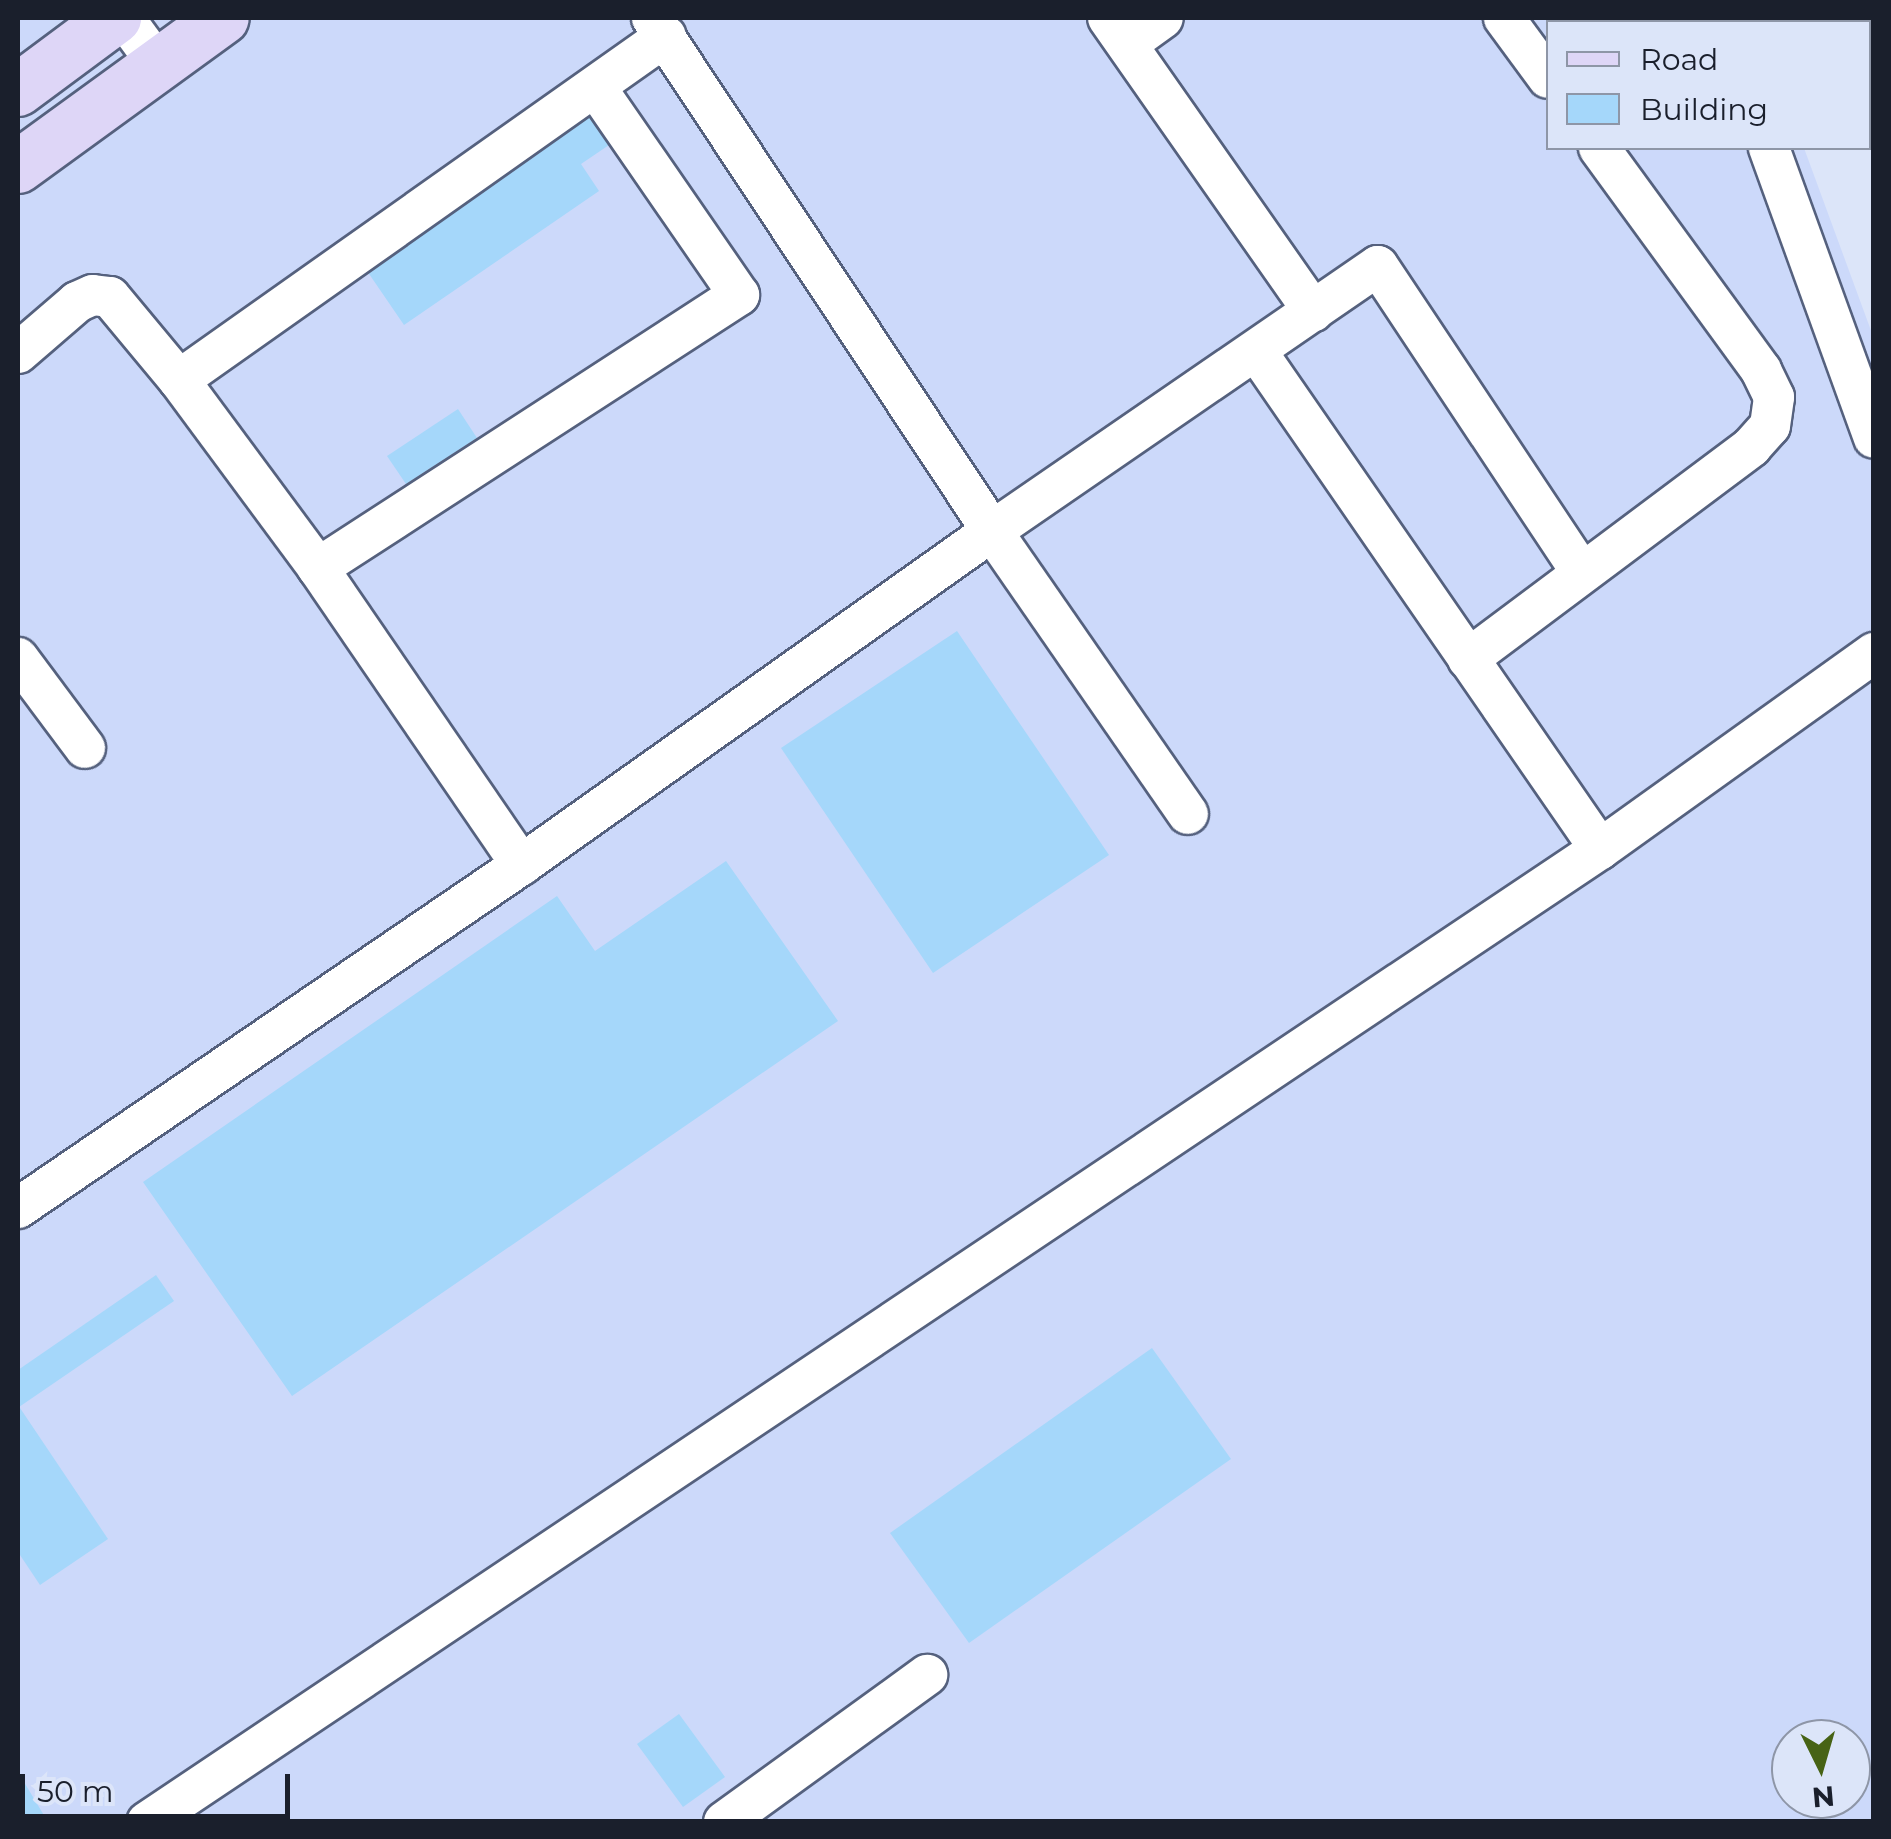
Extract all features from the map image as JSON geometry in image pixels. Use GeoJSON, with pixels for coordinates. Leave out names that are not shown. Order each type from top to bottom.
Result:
{"type":"FeatureCollection","features":[{"type":"Feature","properties":{"kind":"main road"},"geometry":{"type":"LineString","coordinates":[[18,90],[115,18]]}},
{"type":"Feature","properties":{"kind":"main road"},"geometry":{"type":"LineString","coordinates":[[18,167],[223,18]]}},
{"type":"Feature","properties":{"kind":"lane"},"geometry":{"type":"LineString","coordinates":[[124,18],[158,64]]}},
{"type":"Feature","properties":{"kind":"lane"},"geometry":{"type":"LineString","coordinates":[[1163,18],[1117,31],[1313,310]]}},
{"type":"Feature","properties":{"kind":"lane"},"geometry":{"type":"LineString","coordinates":[[1504,18],[1546,75]]}},
{"type":"Feature","properties":{"kind":"lane"},"geometry":{"type":"LineString","coordinates":[[180,380],[596,88],[659,27],[992,531],[1188,814]]}},
{"type":"Feature","properties":{"kind":"lane"},"geometry":{"type":"LineString","coordinates":[[318,568],[739,295],[596,88]]}},
{"type":"Feature","properties":{"kind":"lane"},"geometry":{"type":"LineString","coordinates":[[1468,659],[1751,447],[1770,426],[1774,396],[1762,370],[1600,150]]}},
{"type":"Feature","properties":{"kind":"lane"},"geometry":{"type":"LineString","coordinates":[[1770,150],[1874,438]]}},
{"type":"Feature","properties":{"kind":"lane"},"geometry":{"type":"LineString","coordinates":[[18,1208],[522,864],[992,531],[1378,266],[1581,572]]}},
{"type":"Feature","properties":{"kind":"lane"},"geometry":{"type":"LineString","coordinates":[[18,353],[77,302],[92,295],[110,297],[180,380],[318,568],[522,864]]}},
{"type":"Feature","properties":{"kind":"lane"},"geometry":{"type":"LineString","coordinates":[[1256,352],[1600,849]]}},
{"type":"Feature","properties":{"kind":"lane"},"geometry":{"type":"LineString","coordinates":[[147,1822],[1600,849],[1874,653]]}},
{"type":"Feature","properties":{"kind":"lane"},"geometry":{"type":"LineString","coordinates":[[18,658],[85,748]]}},
{"type":"Feature","properties":{"kind":"lane"},"geometry":{"type":"LineString","coordinates":[[724,1822],[928,1675]]}},
{"type":"Feature","properties":{"kind":"shaded area"},"geometry":{"type":"Polygon","coordinates":[[[18,18],[1756,18],[1546,20],[1546,150],[1805,150],[1873,336],[1873,1821],[18,1821],[18,18]]]}},
{"type":"Feature","properties":{"kind":"building"},"geometry":{"type":"Polygon","coordinates":[[[591,112],[612,143],[581,164],[599,191],[404,325],[365,268],[591,112]]]}},
{"type":"Feature","properties":{"kind":"building"},"geometry":{"type":"Polygon","coordinates":[[[458,409],[477,438],[406,484],[387,456],[458,409]]]}},
{"type":"Feature","properties":{"kind":"building"},"geometry":{"type":"Polygon","coordinates":[[[957,631],[1109,855],[933,973],[781,748],[957,631]]]}},
{"type":"Feature","properties":{"kind":"building"},"geometry":{"type":"Polygon","coordinates":[[[726,861],[838,1021],[292,1396],[143,1182],[557,896],[595,951],[726,861]]]}},
{"type":"Feature","properties":{"kind":"building"},"geometry":{"type":"Polygon","coordinates":[[[156,1275],[174,1301],[19,1407],[18,1370],[156,1275]]]}},
{"type":"Feature","properties":{"kind":"building"},"geometry":{"type":"Polygon","coordinates":[[[1152,1348],[1231,1459],[969,1643],[890,1533],[1152,1348]]]}},
{"type":"Feature","properties":{"kind":"building"},"geometry":{"type":"Polygon","coordinates":[[[18,1405],[108,1539],[40,1585],[18,1552],[18,1405]]]}},
{"type":"Feature","properties":{"kind":"building"},"geometry":{"type":"Polygon","coordinates":[[[679,1714],[725,1777],[683,1807],[637,1744],[679,1714]]]}},
{"type":"Feature","properties":{"kind":"building"},"geometry":{"type":"Polygon","coordinates":[[[24,1782],[48,1822],[18,1822],[18,1786],[24,1782]]]}}]}
